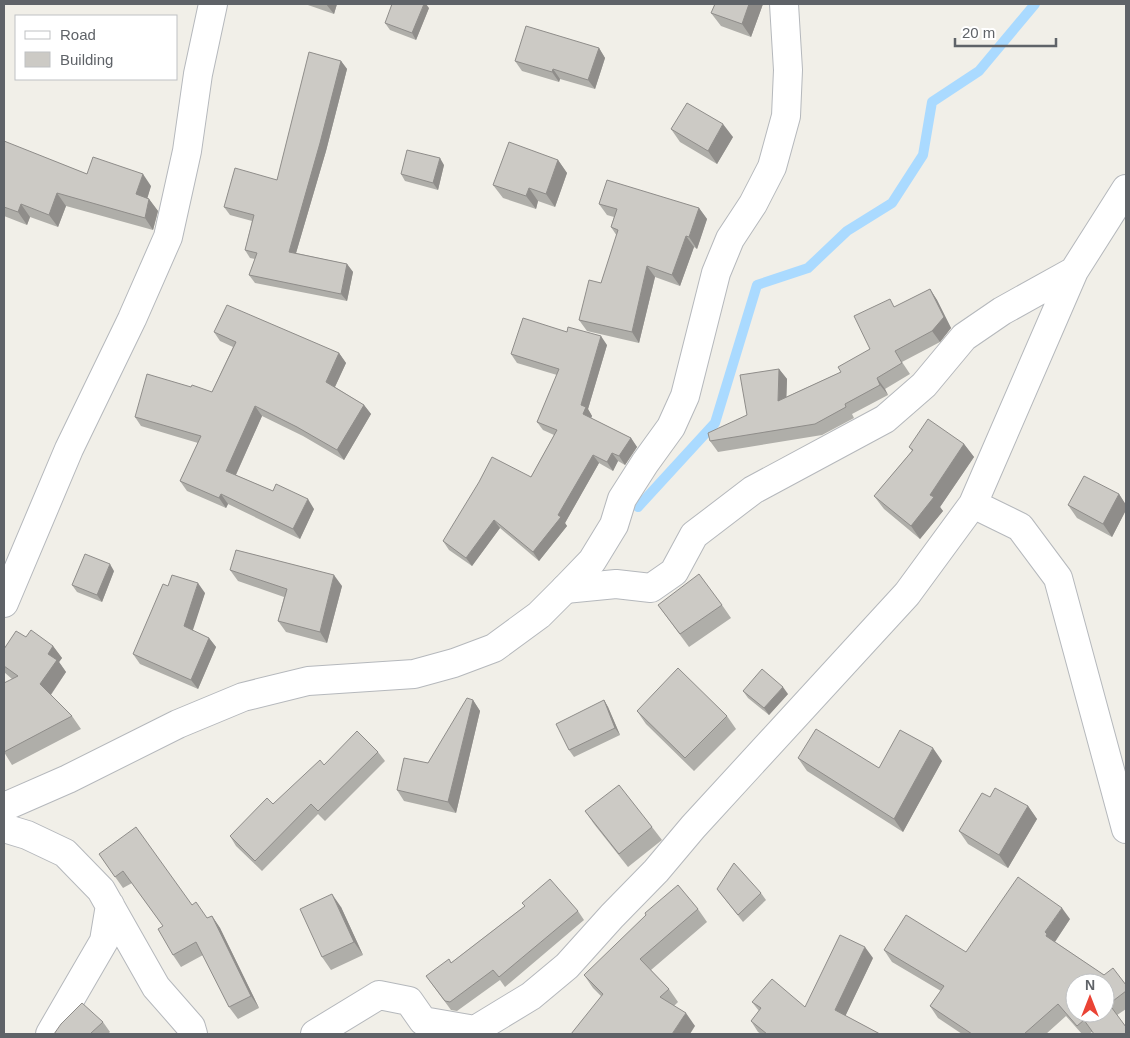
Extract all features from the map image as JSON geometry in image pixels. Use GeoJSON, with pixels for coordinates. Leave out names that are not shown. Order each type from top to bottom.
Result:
{"type":"FeatureCollection","features":[{"type":"Feature","properties":{"kind":"street"},"geometry":{"type":"LineString","coordinates":[[4,604],[69,449],[132,319],[168,237],[187,151],[198,74],[213,4]]}},
{"type":"Feature","properties":{"kind":"street"},"geometry":{"type":"LineString","coordinates":[[4,807],[68,779],[178,724],[243,697],[308,682],[414,674],[454,664],[494,648],[539,615],[565,589],[592,561],[614,525],[622,499],[671,427],[685,396],[716,273],[730,239],[754,204],[772,167],[786,116],[788,70],[784,4]]}},
{"type":"Feature","properties":{"kind":"street"},"geometry":{"type":"LineString","coordinates":[[314,1034],[379,995],[409,1001],[423,1021],[472,1032],[531,996],[567,966],[656,871],[692,826],[907,594],[972,504],[1074,271],[1126,189]]}},
{"type":"Feature","properties":{"kind":"street"},"geometry":{"type":"LineString","coordinates":[[565,589],[616,584],[651,588],[674,572],[694,535],[753,490],[885,420],[924,385],[964,337],[1002,311],[1074,271]]}},
{"type":"Feature","properties":{"kind":"street"},"geometry":{"type":"LineString","coordinates":[[972,504],[1020,527],[1058,578],[1126,828]]}},
{"type":"Feature","properties":{"kind":"street"},"geometry":{"type":"LineString","coordinates":[[4,828],[27,835],[64,853],[101,890],[156,987],[191,1027],[193,1034]]}},
{"type":"Feature","properties":{"kind":"street"},"geometry":{"type":"LineString","coordinates":[[50,1034],[104,941],[110,905]]}},
{"type":"Feature","properties":{"kind":"building"},"geometry":{"type":"Polygon","coordinates":[[[392,4],[424,4],[412,33],[385,23],[392,4]]]}},
{"type":"Feature","properties":{"kind":"building"},"geometry":{"type":"Polygon","coordinates":[[[715,4],[749,4],[742,24],[711,13],[715,4]]]}},
{"type":"Feature","properties":{"kind":"building"},"geometry":{"type":"Polygon","coordinates":[[[526,26],[599,48],[588,80],[553,69],[552,72],[515,61],[526,26]]]}},
{"type":"Feature","properties":{"kind":"building"},"geometry":{"type":"Polygon","coordinates":[[[309,52],[341,61],[289,252],[347,264],[341,294],[249,275],[257,253],[245,250],[254,215],[224,207],[235,168],[277,180],[309,52]]]}},
{"type":"Feature","properties":{"kind":"building"},"geometry":{"type":"Polygon","coordinates":[[[687,103],[723,124],[708,151],[671,129],[687,103]]]}},
{"type":"Feature","properties":{"kind":"building"},"geometry":{"type":"Polygon","coordinates":[[[4,141],[87,174],[93,157],[143,174],[136,194],[149,199],[145,218],[57,193],[49,215],[21,204],[18,212],[4,207],[4,141]]]}},
{"type":"Feature","properties":{"kind":"building"},"geometry":{"type":"Polygon","coordinates":[[[509,142],[558,160],[546,194],[529,188],[526,196],[493,185],[509,142]]]}},
{"type":"Feature","properties":{"kind":"building"},"geometry":{"type":"Polygon","coordinates":[[[407,150],[440,158],[433,183],[401,174],[407,150]]]}},
{"type":"Feature","properties":{"kind":"building"},"geometry":{"type":"Polygon","coordinates":[[[607,180],[699,208],[689,237],[686,236],[672,275],[647,266],[632,332],[579,320],[589,280],[601,283],[618,230],[611,227],[617,209],[599,204],[607,180]]]}},
{"type":"Feature","properties":{"kind":"building"},"geometry":{"type":"Polygon","coordinates":[[[930,289],[944,317],[932,331],[895,351],[902,363],[877,378],[880,385],[845,404],[846,407],[815,424],[710,441],[708,433],[747,415],[740,375],[779,369],[778,401],[841,372],[838,367],[870,349],[854,316],[890,299],[894,307],[930,289]]]}},
{"type":"Feature","properties":{"kind":"building"},"geometry":{"type":"Polygon","coordinates":[[[227,305],[339,353],[326,382],[364,405],[337,450],[255,406],[226,471],[273,491],[276,484],[308,499],[293,529],[221,494],[219,498],[180,481],[201,436],[135,417],[147,374],[212,392],[236,342],[214,332],[227,305]]]}},
{"type":"Feature","properties":{"kind":"building"},"geometry":{"type":"Polygon","coordinates":[[[523,318],[567,332],[568,327],[601,336],[581,405],[586,407],[583,414],[631,438],[619,456],[612,453],[607,462],[593,455],[558,515],[561,517],[533,552],[494,520],[466,558],[443,541],[492,457],[531,477],[557,430],[537,422],[559,369],[511,354],[523,318]]]}},
{"type":"Feature","properties":{"kind":"building"},"geometry":{"type":"Polygon","coordinates":[[[928,419],[964,444],[930,495],[934,497],[911,526],[874,496],[913,450],[909,447],[928,419]]]}},
{"type":"Feature","properties":{"kind":"building"},"geometry":{"type":"Polygon","coordinates":[[[1084,476],[1119,494],[1103,524],[1068,505],[1084,476]]]}},
{"type":"Feature","properties":{"kind":"building"},"geometry":{"type":"Polygon","coordinates":[[[236,550],[334,575],[320,632],[278,621],[287,589],[230,570],[236,550]]]}},
{"type":"Feature","properties":{"kind":"building"},"geometry":{"type":"Polygon","coordinates":[[[85,554],[110,564],[97,595],[72,585],[85,554]]]}},
{"type":"Feature","properties":{"kind":"building"},"geometry":{"type":"Polygon","coordinates":[[[699,574],[722,605],[680,634],[658,605],[699,574]]]}},
{"type":"Feature","properties":{"kind":"building"},"geometry":{"type":"Polygon","coordinates":[[[172,575],[198,583],[184,626],[209,638],[191,680],[133,654],[163,584],[168,586],[172,575]]]}},
{"type":"Feature","properties":{"kind":"building"},"geometry":{"type":"Polygon","coordinates":[[[31,630],[53,646],[48,654],[57,660],[40,684],[72,716],[4,752],[4,683],[18,676],[4,666],[4,649],[16,631],[26,637],[31,630]]]}},
{"type":"Feature","properties":{"kind":"building"},"geometry":{"type":"Polygon","coordinates":[[[678,668],[727,716],[685,758],[637,711],[678,668]]]}},
{"type":"Feature","properties":{"kind":"building"},"geometry":{"type":"Polygon","coordinates":[[[762,669],[783,687],[764,708],[743,691],[762,669]]]}},
{"type":"Feature","properties":{"kind":"building"},"geometry":{"type":"Polygon","coordinates":[[[467,698],[473,700],[448,802],[397,790],[404,758],[428,763],[467,698]]]}},
{"type":"Feature","properties":{"kind":"building"},"geometry":{"type":"Polygon","coordinates":[[[604,700],[615,728],[569,750],[556,724],[604,700]]]}},
{"type":"Feature","properties":{"kind":"building"},"geometry":{"type":"Polygon","coordinates":[[[816,729],[879,768],[900,730],[933,748],[894,819],[798,758],[816,729]]]}},
{"type":"Feature","properties":{"kind":"building"},"geometry":{"type":"Polygon","coordinates":[[[357,731],[378,752],[318,811],[311,804],[255,861],[230,836],[267,798],[273,804],[320,760],[324,765],[357,731]]]}},
{"type":"Feature","properties":{"kind":"building"},"geometry":{"type":"Polygon","coordinates":[[[619,785],[652,827],[619,854],[585,811],[619,785]]]}},
{"type":"Feature","properties":{"kind":"building"},"geometry":{"type":"Polygon","coordinates":[[[995,788],[1028,806],[999,855],[959,831],[982,793],[990,797],[995,788]]]}},
{"type":"Feature","properties":{"kind":"building"},"geometry":{"type":"Polygon","coordinates":[[[136,827],[192,905],[196,902],[207,918],[212,916],[251,996],[229,1007],[196,942],[173,955],[158,929],[163,926],[123,871],[115,877],[99,854],[136,827]]]}},
{"type":"Feature","properties":{"kind":"building"},"geometry":{"type":"Polygon","coordinates":[[[734,863],[761,893],[738,915],[717,889],[734,863]]]}},
{"type":"Feature","properties":{"kind":"building"},"geometry":{"type":"Polygon","coordinates":[[[1018,877],[1062,908],[1045,932],[1046,936],[1101,973],[1065,973],[1065,1012],[1058,1004],[1024,1034],[972,1034],[930,1006],[944,986],[884,950],[906,915],[966,952],[1018,877]]]}},
{"type":"Feature","properties":{"kind":"building"},"geometry":{"type":"Polygon","coordinates":[[[550,879],[578,911],[499,977],[493,970],[450,1002],[445,1001],[426,976],[449,959],[451,963],[525,906],[522,903],[550,879]]]}},
{"type":"Feature","properties":{"kind":"building"},"geometry":{"type":"Polygon","coordinates":[[[678,885],[698,909],[640,959],[669,989],[660,997],[686,1013],[672,1034],[571,1034],[603,994],[584,975],[646,915],[645,913],[678,885]]]}},
{"type":"Feature","properties":{"kind":"building"},"geometry":{"type":"Polygon","coordinates":[[[332,894],[354,942],[322,957],[300,909],[332,894]]]}},
{"type":"Feature","properties":{"kind":"building"},"geometry":{"type":"Polygon","coordinates":[[[840,935],[865,947],[835,1010],[880,1034],[767,1034],[751,1021],[761,1008],[752,1002],[772,979],[805,1007],[840,935]]]}},
{"type":"Feature","properties":{"kind":"building"},"geometry":{"type":"Polygon","coordinates":[[[1113,968],[1126,985],[1126,991],[1115,999],[1115,973],[1107,973],[1113,968]]]}},
{"type":"Feature","properties":{"kind":"building"},"geometry":{"type":"Polygon","coordinates":[[[82,1003],[103,1022],[90,1034],[54,1034],[61,1024],[82,1003]]]}},
{"type":"Feature","properties":{"kind":"building"},"geometry":{"type":"Polygon","coordinates":[[[1115,1012],[1126,1027],[1126,1034],[1094,1034],[1086,1023],[1115,1023],[1115,1012]]]}},
{"type":"Feature","properties":{"kind":"waterway"},"geometry":{"type":"LineString","coordinates":[[638,507],[715,423],[757,285],[808,268],[847,231],[892,203],[923,155],[932,102],[979,71],[1035,4]]}}]}
